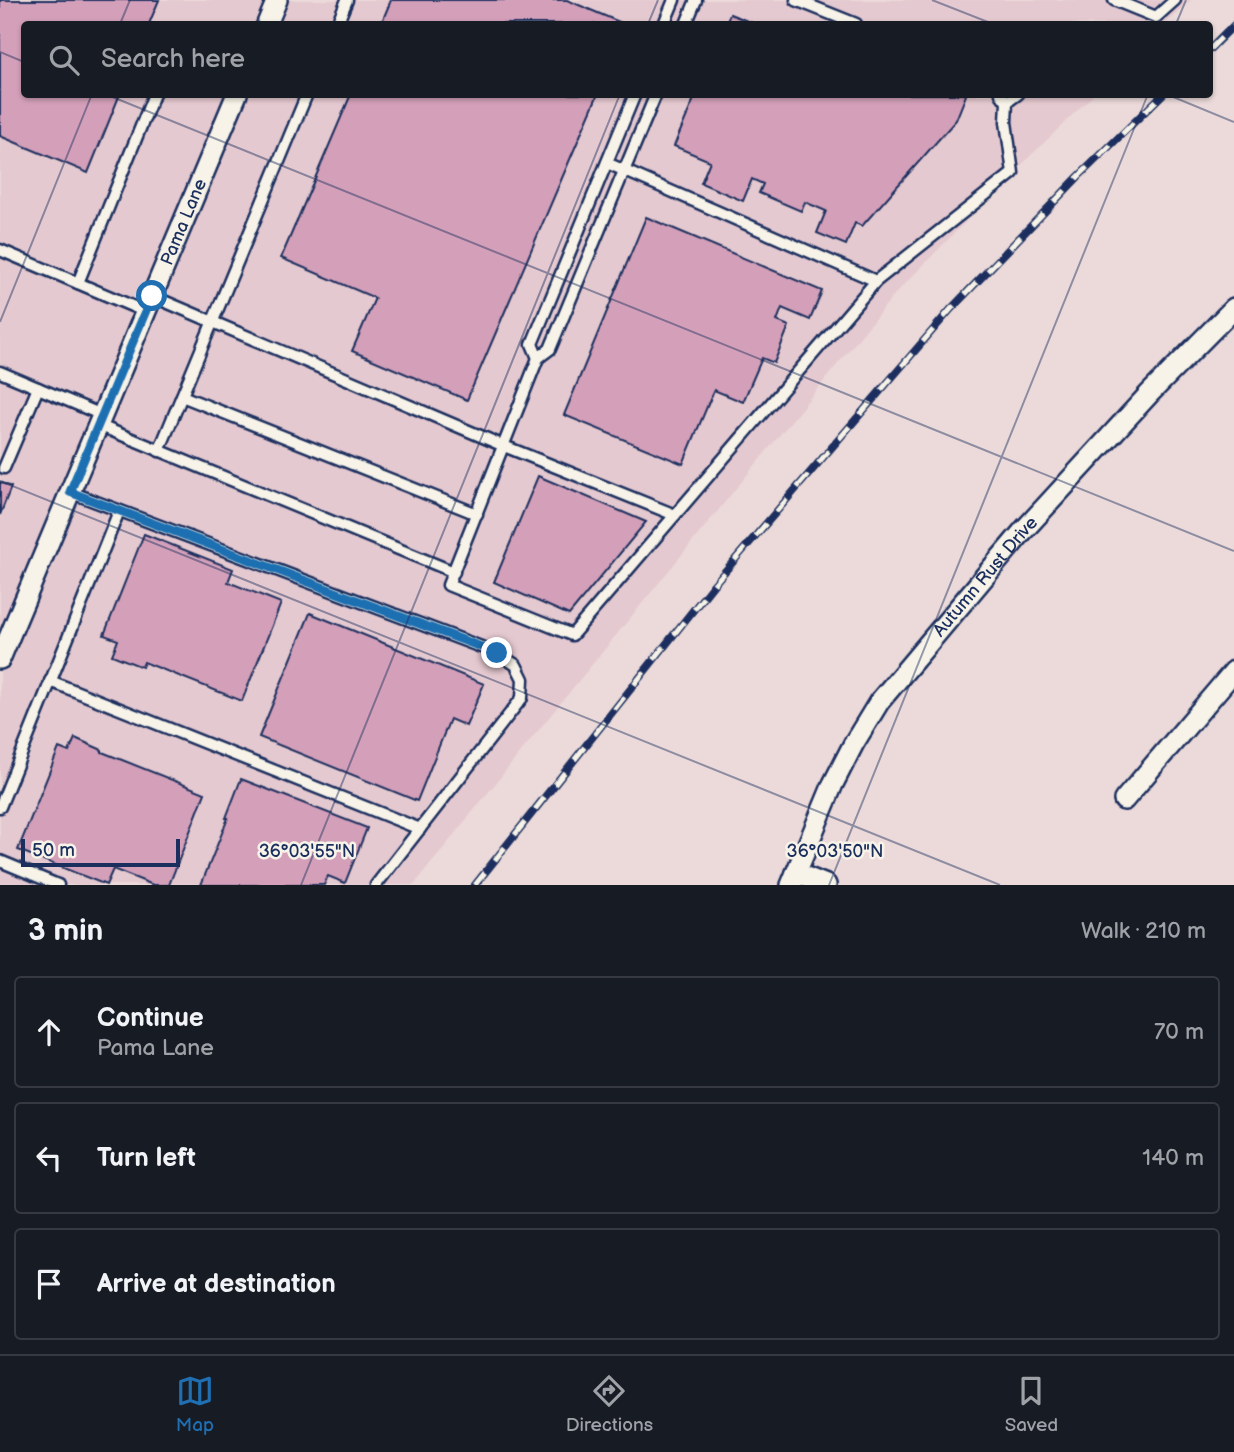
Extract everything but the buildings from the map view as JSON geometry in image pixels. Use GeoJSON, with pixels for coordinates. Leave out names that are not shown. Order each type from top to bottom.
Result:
{"type":"FeatureCollection","features":[{"type":"Feature","properties":{"kind":"street"},"geometry":{"type":"LineString","coordinates":[[268,21],[277,0]]}},
{"type":"Feature","properties":{"kind":"street","name":"Pama Lane"},"geometry":{"type":"LineString","coordinates":[[0,659],[235,98]]}},
{"type":"Feature","properties":{"kind":"street","name":"Autumn Rust Drive"},"geometry":{"type":"LineString","coordinates":[[793,879],[833,784],[879,702],[1023,531],[1159,384],[1234,308]]}},
{"type":"Feature","properties":{"kind":"street"},"geometry":{"type":"LineString","coordinates":[[1124,800],[1234,671]]}},
{"type":"Feature","properties":{"kind":"street"},"geometry":{"type":"LineString","coordinates":[[793,879],[826,885]]}},
{"type":"Feature","properties":{"kind":"lane"},"geometry":{"type":"LineString","coordinates":[[338,21],[347,0]]}},
{"type":"Feature","properties":{"kind":"lane"},"geometry":{"type":"LineString","coordinates":[[686,21],[696,0]]}},
{"type":"Feature","properties":{"kind":"lane"},"geometry":{"type":"LineString","coordinates":[[796,0],[848,21]]}},
{"type":"Feature","properties":{"kind":"lane"},"geometry":{"type":"LineString","coordinates":[[1114,0],[1156,17],[1175,0]]}},
{"type":"Feature","properties":{"kind":"lane"},"geometry":{"type":"LineString","coordinates":[[665,21],[671,1]]}},
{"type":"Feature","properties":{"kind":"lane"},"geometry":{"type":"LineString","coordinates":[[78,283],[152,98]]}},
{"type":"Feature","properties":{"kind":"lane"},"geometry":{"type":"LineString","coordinates":[[159,451],[305,98]]}},
{"type":"Feature","properties":{"kind":"lane"},"geometry":{"type":"LineString","coordinates":[[538,358],[532,344],[633,98]]}},
{"type":"Feature","properties":{"kind":"lane"},"geometry":{"type":"LineString","coordinates":[[654,98],[550,349],[538,358],[448,585],[572,635],[876,281],[1013,173],[1004,99]]}},
{"type":"Feature","properties":{"kind":"lane"},"geometry":{"type":"LineString","coordinates":[[607,163],[876,281]]}},
{"type":"Feature","properties":{"kind":"lane"},"geometry":{"type":"LineString","coordinates":[[0,250],[78,283],[212,322],[504,446],[675,515]]}},
{"type":"Feature","properties":{"kind":"lane"},"geometry":{"type":"LineString","coordinates":[[0,372],[38,388],[159,451],[454,572]]}},
{"type":"Feature","properties":{"kind":"lane"},"geometry":{"type":"LineString","coordinates":[[4,468],[38,388]]}},
{"type":"Feature","properties":{"kind":"lane"},"geometry":{"type":"LineString","coordinates":[[182,396],[477,514]]}},
{"type":"Feature","properties":{"kind":"lane"},"geometry":{"type":"LineString","coordinates":[[70,492],[497,653],[516,665],[523,679],[522,698],[376,885]]}},
{"type":"Feature","properties":{"kind":"lane"},"geometry":{"type":"LineString","coordinates":[[0,807],[119,510]]}},
{"type":"Feature","properties":{"kind":"lane"},"geometry":{"type":"LineString","coordinates":[[50,681],[420,829]]}},
{"type":"Feature","properties":{"kind":"lane"},"geometry":{"type":"LineString","coordinates":[[0,861],[58,885]]}},
{"type":"Feature","properties":{"kind":"shaded area"},"geometry":{"type":"Polygon","coordinates":[[[0,0],[1191,0],[1168,21],[21,21],[21,98],[1090,98],[895,294],[414,885],[0,885],[0,0]]]}},
{"type":"Feature","properties":{"kind":"railway"},"geometry":{"type":"LineString","coordinates":[[1213,46],[1234,25]]}},
{"type":"Feature","properties":{"kind":"railway"},"geometry":{"type":"LineString","coordinates":[[475,885],[714,584],[951,309],[1079,176],[1159,98]]}},
{"type":"Feature","properties":{"kind":"route"},"geometry":{"type":"LineString","coordinates":[[152,296],[70,492],[497,653]]}}]}
